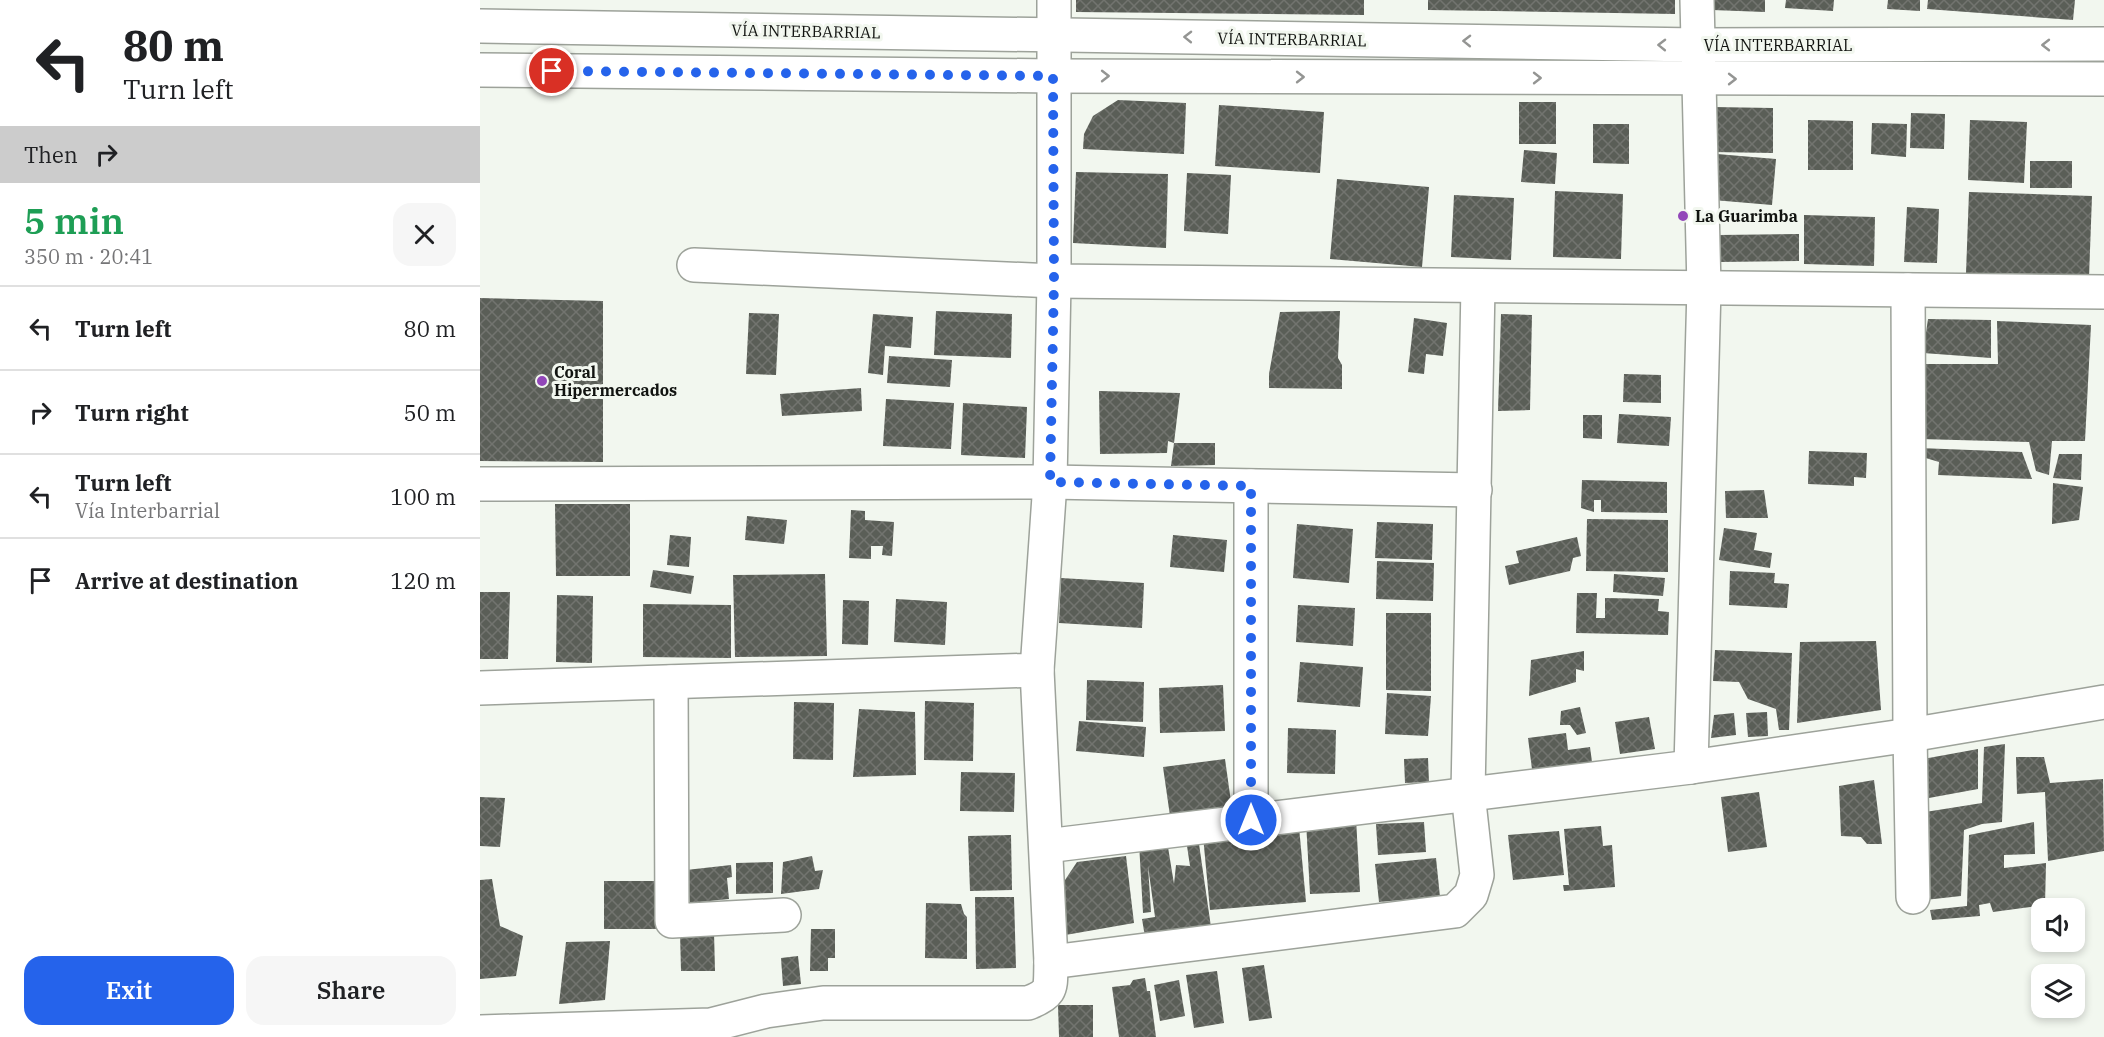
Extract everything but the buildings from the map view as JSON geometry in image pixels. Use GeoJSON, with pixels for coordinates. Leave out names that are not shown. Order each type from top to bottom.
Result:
{"type":"FeatureCollection","features":[{"type":"Feature","properties":{"kind":"street"},"geometry":{"type":"LineString","coordinates":[[480,1032],[711,1024],[766,1011],[824,1003],[1028,1003],[1043,998],[1050,988],[1051,962],[1037,670],[1050,482],[1054,281],[1054,0]]}},
{"type":"Feature","properties":{"kind":"street"},"geometry":{"type":"LineString","coordinates":[[1691,767],[1704,288],[1697,0]]}},
{"type":"Feature","properties":{"kind":"street","name":"VÍA INTERBARRIAL"},"geometry":{"type":"LineString","coordinates":[[480,26],[1697,45],[2104,45]]}},
{"type":"Feature","properties":{"kind":"street"},"geometry":{"type":"LineString","coordinates":[[1396,77],[1398,40]]}},
{"type":"Feature","properties":{"kind":"street","name":"VÍA INTERBARRIAL"},"geometry":{"type":"LineString","coordinates":[[480,70],[1053,76],[2104,79]]}},
{"type":"Feature","properties":{"kind":"street"},"geometry":{"type":"LineString","coordinates":[[694,265],[1054,281],[2104,292]]}},
{"type":"Feature","properties":{"kind":"street"},"geometry":{"type":"LineString","coordinates":[[1051,962],[1455,911],[1472,895],[1477,875],[1468,793],[1478,286]]}},
{"type":"Feature","properties":{"kind":"street"},"geometry":{"type":"LineString","coordinates":[[1908,290],[1913,897]]}},
{"type":"Feature","properties":{"kind":"street"},"geometry":{"type":"LineString","coordinates":[[480,484],[1050,482],[1475,490]]}},
{"type":"Feature","properties":{"kind":"street"},"geometry":{"type":"LineString","coordinates":[[1251,486],[1251,820]]}},
{"type":"Feature","properties":{"kind":"street"},"geometry":{"type":"LineString","coordinates":[[480,688],[1037,670]]}},
{"type":"Feature","properties":{"kind":"street"},"geometry":{"type":"LineString","coordinates":[[671,682],[672,921],[784,915]]}},
{"type":"Feature","properties":{"kind":"street"},"geometry":{"type":"LineString","coordinates":[[1046,846],[1691,767],[1910,735],[2104,702]]}},
{"type":"Feature","properties":{"kind":"place","name":"La Guarimba"},"geometry":{"type":"Point","coordinates":[1683,216]}},
{"type":"Feature","properties":{"kind":"place","name":"Coral Hipermercados"},"geometry":{"type":"Point","coordinates":[542,381]}},
{"type":"Feature","properties":{"kind":"route"},"geometry":{"type":"LineString","coordinates":[[552,71],[1053,76],[1054,281],[1050,482],[1251,486],[1251,820]]}}]}
